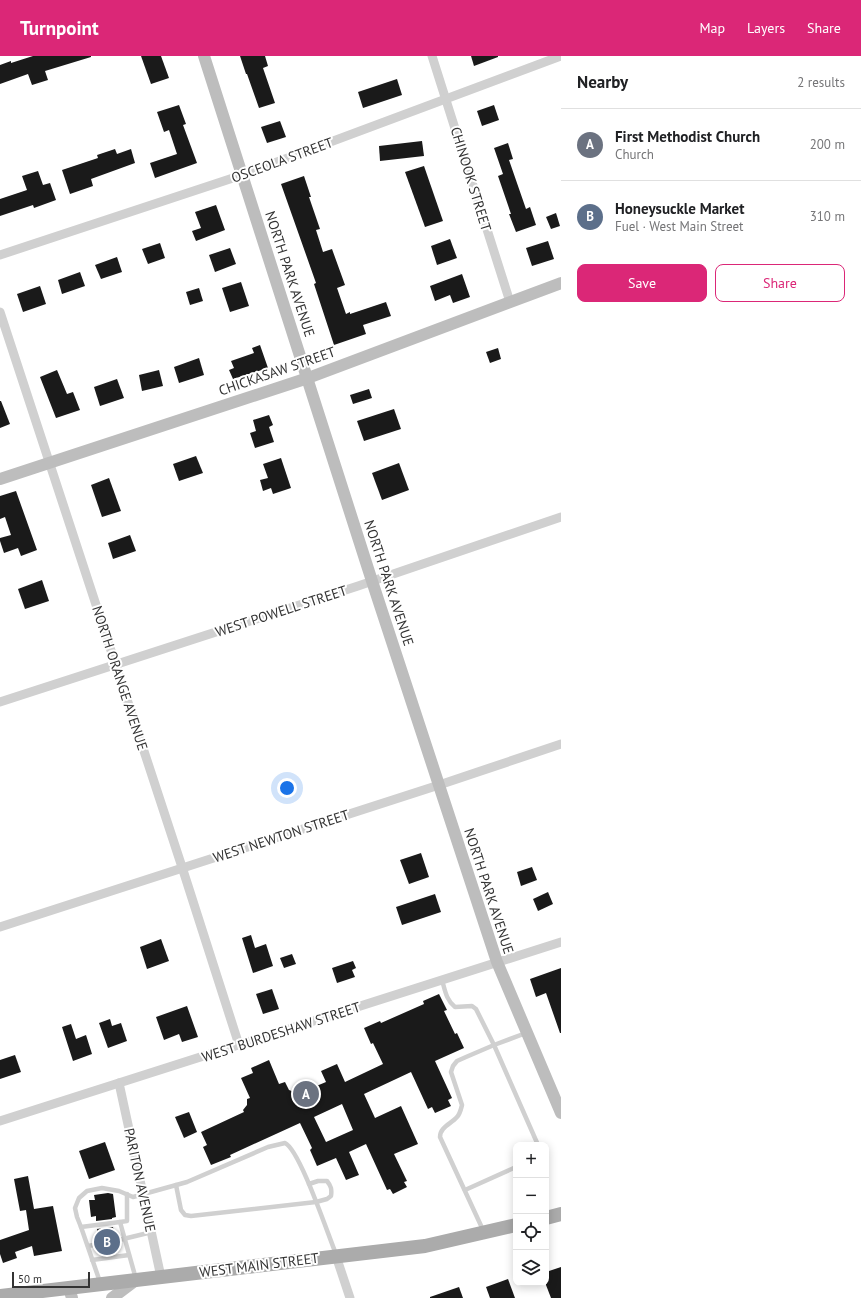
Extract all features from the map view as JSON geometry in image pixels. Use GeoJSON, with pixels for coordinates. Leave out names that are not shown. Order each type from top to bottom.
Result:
{"type":"FeatureCollection","features":[{"type":"Feature","properties":{"kind":"main road"},"geometry":{"type":"LineString","coordinates":[[549,1217],[561,1214]]}},
{"type":"Feature","properties":{"kind":"main road","name":"WEST MAIN STREET"},"geometry":{"type":"LineString","coordinates":[[6,1296],[70,1293],[100,1284],[425,1246],[513,1226]]}},
{"type":"Feature","properties":{"kind":"street","name":"NORTH PARK AVENUE"},"geometry":{"type":"LineString","coordinates":[[204,56],[496,962],[561,1113]]}},
{"type":"Feature","properties":{"kind":"street","name":"CHINOOK STREET"},"geometry":{"type":"LineString","coordinates":[[432,56],[510,302]]}},
{"type":"Feature","properties":{"kind":"street","name":"OSCEOLA STREET"},"geometry":{"type":"LineString","coordinates":[[0,254],[242,175],[561,56]]}},
{"type":"Feature","properties":{"kind":"street","name":"CHICKASAW STREET"},"geometry":{"type":"LineString","coordinates":[[0,479],[308,378],[561,283]]}},
{"type":"Feature","properties":{"kind":"street","name":"NORTH ORANGE AVENUE"},"geometry":{"type":"LineString","coordinates":[[0,312],[239,1045]]}},
{"type":"Feature","properties":{"kind":"street","name":"WEST POWELL STREET"},"geometry":{"type":"LineString","coordinates":[[0,702],[372,581],[561,517]]}},
{"type":"Feature","properties":{"kind":"street","name":"WEST NEWTON STREET"},"geometry":{"type":"LineString","coordinates":[[0,927],[561,744]]}},
{"type":"Feature","properties":{"kind":"street","name":"WEST BURDESHAW STREET"},"geometry":{"type":"LineString","coordinates":[[0,1121],[561,942]]}},
{"type":"Feature","properties":{"kind":"street","name":"PARITON AVENUE"},"geometry":{"type":"LineString","coordinates":[[119,1083],[161,1277]]}},
{"type":"Feature","properties":{"kind":"street"},"geometry":{"type":"LineString","coordinates":[[336,1256],[350,1298]]}},
{"type":"Feature","properties":{"kind":"street"},"geometry":{"type":"LineString","coordinates":[[112,1298],[136,1280]]}},
{"type":"Feature","properties":{"kind":"lane"},"geometry":{"type":"LineString","coordinates":[[442,980],[448,999],[454,1007],[472,1006],[476,1009],[494,1044],[537,1142]]}},
{"type":"Feature","properties":{"kind":"lane"},"geometry":{"type":"LineString","coordinates":[[485,1233],[440,1137],[440,1133],[443,1129],[457,1117],[462,1104],[451,1072],[453,1066],[457,1062],[494,1044],[526,1032]]}},
{"type":"Feature","properties":{"kind":"lane"},"geometry":{"type":"LineString","coordinates":[[100,1284],[77,1218],[75,1208],[79,1198],[87,1191],[102,1188],[119,1191],[133,1197],[176,1185],[211,1172],[268,1147],[285,1143],[291,1147],[308,1182],[336,1256]]}},
{"type":"Feature","properties":{"kind":"lane"},"geometry":{"type":"LineString","coordinates":[[465,1190],[513,1168]]}},
{"type":"Feature","properties":{"kind":"lane"},"geometry":{"type":"LineString","coordinates":[[176,1185],[180,1210],[186,1215],[191,1216],[316,1202],[332,1196],[330,1186],[326,1181],[322,1180],[308,1182]]}},
{"type":"Feature","properties":{"kind":"lane"},"geometry":{"type":"LineString","coordinates":[[81,1226],[127,1221],[127,1194]]}},
{"type":"Feature","properties":{"kind":"lane"},"geometry":{"type":"LineString","coordinates":[[120,1222],[136,1280]]}},
{"type":"Feature","properties":{"kind":"lane"},"geometry":{"type":"LineString","coordinates":[[115,1241],[152,1232]]}},
{"type":"Feature","properties":{"kind":"lane"},"geometry":{"type":"LineString","coordinates":[[88,1246],[99,1244]]}},
{"type":"Feature","properties":{"kind":"lane"},"geometry":{"type":"LineString","coordinates":[[92,1260],[129,1254]]}},
{"type":"Feature","properties":{"kind":"building"},"geometry":{"type":"Polygon","coordinates":[[[33,56],[91,57],[45,71],[48,80],[32,85],[28,74],[0,84],[0,65],[33,56]]]}},
{"type":"Feature","properties":{"kind":"building"},"geometry":{"type":"Polygon","coordinates":[[[141,56],[161,56],[169,78],[151,84],[141,56]]]}},
{"type":"Feature","properties":{"kind":"building"},"geometry":{"type":"Polygon","coordinates":[[[240,56],[265,56],[268,66],[263,68],[275,103],[259,108],[240,56]]]}},
{"type":"Feature","properties":{"kind":"building"},"geometry":{"type":"Polygon","coordinates":[[[471,56],[498,56],[498,57],[474,66],[471,56]]]}},
{"type":"Feature","properties":{"kind":"building"},"geometry":{"type":"Polygon","coordinates":[[[397,79],[402,95],[363,108],[358,92],[397,79]]]}},
{"type":"Feature","properties":{"kind":"building"},"geometry":{"type":"Polygon","coordinates":[[[179,105],[186,124],[183,125],[197,163],[155,178],[150,163],[177,154],[169,130],[164,132],[157,112],[179,105]]]}},
{"type":"Feature","properties":{"kind":"building"},"geometry":{"type":"Polygon","coordinates":[[[494,105],[499,120],[482,126],[477,111],[494,105]]]}},
{"type":"Feature","properties":{"kind":"building"},"geometry":{"type":"Polygon","coordinates":[[[280,121],[286,137],[267,143],[261,127],[280,121]]]}},
{"type":"Feature","properties":{"kind":"building"},"geometry":{"type":"Polygon","coordinates":[[[422,141],[424,156],[380,161],[379,146],[422,141]]]}},
{"type":"Feature","properties":{"kind":"building"},"geometry":{"type":"Polygon","coordinates":[[[508,143],[513,159],[509,160],[526,209],[530,207],[536,225],[516,232],[498,176],[503,174],[494,148],[508,143]]]}},
{"type":"Feature","properties":{"kind":"building"},"geometry":{"type":"Polygon","coordinates":[[[115,149],[117,154],[131,149],[135,163],[91,179],[93,186],[70,194],[62,170],[98,158],[97,155],[115,149]]]}},
{"type":"Feature","properties":{"kind":"building"},"geometry":{"type":"Polygon","coordinates":[[[424,166],[443,221],[425,227],[405,172],[424,166]]]}},
{"type":"Feature","properties":{"kind":"building"},"geometry":{"type":"Polygon","coordinates":[[[38,171],[43,185],[50,183],[56,200],[34,208],[33,205],[0,216],[0,199],[27,190],[22,176],[38,171]]]}},
{"type":"Feature","properties":{"kind":"building"},"geometry":{"type":"Polygon","coordinates":[[[304,176],[311,197],[309,197],[320,229],[316,230],[323,252],[332,249],[345,285],[337,288],[346,314],[386,302],[391,316],[363,325],[366,334],[334,345],[314,284],[316,283],[281,184],[304,176]]]}},
{"type":"Feature","properties":{"kind":"building"},"geometry":{"type":"Polygon","coordinates":[[[216,205],[225,230],[196,241],[192,231],[201,228],[195,212],[216,205]]]}},
{"type":"Feature","properties":{"kind":"building"},"geometry":{"type":"Polygon","coordinates":[[[556,213],[560,226],[551,229],[546,217],[556,213]]]}},
{"type":"Feature","properties":{"kind":"building"},"geometry":{"type":"Polygon","coordinates":[[[450,239],[457,258],[437,265],[431,246],[450,239]]]}},
{"type":"Feature","properties":{"kind":"building"},"geometry":{"type":"Polygon","coordinates":[[[548,241],[554,259],[532,266],[526,248],[548,241]]]}},
{"type":"Feature","properties":{"kind":"building"},"geometry":{"type":"Polygon","coordinates":[[[160,243],[165,258],[148,264],[142,249],[160,243]]]}},
{"type":"Feature","properties":{"kind":"building"},"geometry":{"type":"Polygon","coordinates":[[[230,248],[236,264],[215,272],[209,255],[230,248]]]}},
{"type":"Feature","properties":{"kind":"building"},"geometry":{"type":"Polygon","coordinates":[[[117,257],[122,272],[101,279],[95,265],[117,257]]]}},
{"type":"Feature","properties":{"kind":"building"},"geometry":{"type":"Polygon","coordinates":[[[80,272],[85,286],[62,294],[58,280],[80,272]]]}},
{"type":"Feature","properties":{"kind":"building"},"geometry":{"type":"Polygon","coordinates":[[[462,274],[470,297],[453,303],[450,295],[435,301],[430,286],[462,274]]]}},
{"type":"Feature","properties":{"kind":"building"},"geometry":{"type":"Polygon","coordinates":[[[241,282],[249,306],[230,312],[222,288],[241,282]]]}},
{"type":"Feature","properties":{"kind":"building"},"geometry":{"type":"Polygon","coordinates":[[[40,286],[46,304],[23,312],[17,294],[40,286]]]}},
{"type":"Feature","properties":{"kind":"building"},"geometry":{"type":"Polygon","coordinates":[[[199,288],[203,301],[190,305],[186,292],[199,288]]]}},
{"type":"Feature","properties":{"kind":"building"},"geometry":{"type":"Polygon","coordinates":[[[260,345],[268,368],[233,379],[229,370],[234,368],[231,361],[254,353],[252,348],[260,345]]]}},
{"type":"Feature","properties":{"kind":"building"},"geometry":{"type":"Polygon","coordinates":[[[498,348],[501,359],[490,363],[486,352],[498,348]]]}},
{"type":"Feature","properties":{"kind":"building"},"geometry":{"type":"Polygon","coordinates":[[[199,358],[204,375],[179,383],[174,367],[199,358]]]}},
{"type":"Feature","properties":{"kind":"building"},"geometry":{"type":"Polygon","coordinates":[[[57,370],[67,394],[73,392],[80,410],[56,418],[40,377],[57,370]]]}},
{"type":"Feature","properties":{"kind":"building"},"geometry":{"type":"Polygon","coordinates":[[[159,370],[163,386],[142,391],[139,375],[159,370]]]}},
{"type":"Feature","properties":{"kind":"building"},"geometry":{"type":"Polygon","coordinates":[[[117,379],[124,398],[100,406],[94,387],[117,379]]]}},
{"type":"Feature","properties":{"kind":"building"},"geometry":{"type":"Polygon","coordinates":[[[369,389],[372,398],[353,404],[350,395],[369,389]]]}},
{"type":"Feature","properties":{"kind":"building"},"geometry":{"type":"Polygon","coordinates":[[[0,401],[10,424],[0,428],[0,401]]]}},
{"type":"Feature","properties":{"kind":"building"},"geometry":{"type":"Polygon","coordinates":[[[394,409],[401,429],[364,441],[357,421],[394,409]]]}},
{"type":"Feature","properties":{"kind":"building"},"geometry":{"type":"Polygon","coordinates":[[[269,415],[273,425],[269,427],[274,442],[255,448],[250,433],[256,431],[253,420],[269,415]]]}},
{"type":"Feature","properties":{"kind":"building"},"geometry":{"type":"Polygon","coordinates":[[[196,456],[203,473],[179,481],[173,464],[196,456]]]}},
{"type":"Feature","properties":{"kind":"building"},"geometry":{"type":"Polygon","coordinates":[[[281,458],[291,488],[273,494],[271,488],[263,491],[260,480],[268,478],[263,464],[281,458]]]}},
{"type":"Feature","properties":{"kind":"building"},"geometry":{"type":"Polygon","coordinates":[[[399,463],[409,490],[382,500],[372,473],[399,463]]]}},
{"type":"Feature","properties":{"kind":"building"},"geometry":{"type":"Polygon","coordinates":[[[109,478],[121,511],[102,517],[91,485],[109,478]]]}},
{"type":"Feature","properties":{"kind":"building"},"geometry":{"type":"Polygon","coordinates":[[[16,491],[37,550],[21,556],[18,548],[4,553],[0,541],[0,538],[11,535],[5,517],[0,519],[0,496],[16,491]]]}},
{"type":"Feature","properties":{"kind":"building"},"geometry":{"type":"Polygon","coordinates":[[[130,535],[136,551],[113,559],[108,543],[130,535]]]}},
{"type":"Feature","properties":{"kind":"building"},"geometry":{"type":"Polygon","coordinates":[[[42,580],[49,601],[25,609],[18,589],[42,580]]]}},
{"type":"Feature","properties":{"kind":"building"},"geometry":{"type":"Polygon","coordinates":[[[421,853],[429,877],[409,884],[400,860],[421,853]]]}},
{"type":"Feature","properties":{"kind":"building"},"geometry":{"type":"Polygon","coordinates":[[[532,867],[537,880],[521,886],[517,872],[532,867]]]}},
{"type":"Feature","properties":{"kind":"building"},"geometry":{"type":"Polygon","coordinates":[[[548,892],[553,904],[538,911],[533,899],[548,892]]]}},
{"type":"Feature","properties":{"kind":"building"},"geometry":{"type":"Polygon","coordinates":[[[435,894],[441,912],[402,925],[396,907],[435,894]]]}},
{"type":"Feature","properties":{"kind":"building"},"geometry":{"type":"Polygon","coordinates":[[[251,935],[255,948],[266,944],[273,966],[253,973],[242,938],[251,935]]]}},
{"type":"Feature","properties":{"kind":"building"},"geometry":{"type":"Polygon","coordinates":[[[161,939],[169,961],[147,969],[140,947],[161,939]]]}},
{"type":"Feature","properties":{"kind":"building"},"geometry":{"type":"Polygon","coordinates":[[[292,954],[296,964],[284,968],[280,958],[292,954]]]}},
{"type":"Feature","properties":{"kind":"building"},"geometry":{"type":"Polygon","coordinates":[[[353,961],[356,968],[352,970],[355,977],[337,983],[332,968],[353,961]]]}},
{"type":"Feature","properties":{"kind":"building"},"geometry":{"type":"Polygon","coordinates":[[[561,968],[560,1033],[546,993],[536,997],[530,979],[561,968]]]}},
{"type":"Feature","properties":{"kind":"building"},"geometry":{"type":"Polygon","coordinates":[[[272,989],[279,1009],[263,1014],[256,994],[272,989]]]}},
{"type":"Feature","properties":{"kind":"building"},"geometry":{"type":"Polygon","coordinates":[[[439,994],[447,1010],[444,1011],[455,1034],[457,1033],[464,1048],[435,1061],[452,1098],[448,1100],[451,1106],[435,1113],[432,1107],[428,1109],[411,1072],[364,1094],[375,1118],[401,1106],[418,1144],[394,1154],[407,1181],[404,1182],[407,1187],[393,1194],[390,1189],[387,1190],[366,1144],[349,1152],[359,1175],[346,1180],[336,1158],[317,1166],[310,1150],[312,1148],[300,1123],[230,1155],[231,1157],[211,1165],[203,1147],[207,1145],[201,1132],[244,1112],[243,1110],[247,1105],[247,1099],[250,1098],[241,1078],[253,1073],[251,1068],[269,1060],[279,1084],[285,1082],[289,1090],[297,1093],[326,1082],[321,1071],[337,1064],[345,1082],[383,1064],[373,1043],[371,1044],[364,1028],[380,1021],[381,1023],[424,1004],[423,1001],[439,994]],[[342,1104],[314,1117],[326,1142],[353,1130],[342,1104]]]}},
{"type":"Feature","properties":{"kind":"building"},"geometry":{"type":"Polygon","coordinates":[[[187,1006],[198,1037],[182,1042],[179,1034],[164,1040],[156,1017],[187,1006]]]}},
{"type":"Feature","properties":{"kind":"building"},"geometry":{"type":"Polygon","coordinates":[[[110,1019],[112,1026],[121,1023],[127,1041],[108,1048],[99,1023],[110,1019]]]}},
{"type":"Feature","properties":{"kind":"building"},"geometry":{"type":"Polygon","coordinates":[[[71,1024],[76,1039],[86,1035],[92,1054],[73,1061],[62,1027],[71,1024]]]}},
{"type":"Feature","properties":{"kind":"building"},"geometry":{"type":"Polygon","coordinates":[[[15,1055],[21,1072],[0,1079],[0,1060],[15,1055]]]}},
{"type":"Feature","properties":{"kind":"building"},"geometry":{"type":"Polygon","coordinates":[[[189,1112],[197,1132],[184,1138],[175,1117],[189,1112]]]}},
{"type":"Feature","properties":{"kind":"building"},"geometry":{"type":"Polygon","coordinates":[[[105,1142],[115,1170],[89,1179],[79,1151],[105,1142]]]}},
{"type":"Feature","properties":{"kind":"building"},"geometry":{"type":"Polygon","coordinates":[[[28,1176],[34,1209],[53,1206],[62,1251],[34,1256],[32,1246],[15,1252],[17,1258],[3,1263],[0,1254],[0,1240],[29,1230],[26,1210],[20,1211],[14,1179],[28,1176]]]}},
{"type":"Feature","properties":{"kind":"building"},"geometry":{"type":"Polygon","coordinates":[[[108,1193],[113,1194],[116,1217],[96,1221],[96,1216],[91,1217],[89,1200],[95,1200],[94,1195],[108,1193]]]}},
{"type":"Feature","properties":{"kind":"building"},"geometry":{"type":"Polygon","coordinates":[[[113,1227],[115,1237],[111,1242],[116,1245],[117,1253],[101,1255],[100,1248],[103,1244],[102,1241],[99,1240],[97,1229],[113,1227]]]}},
{"type":"Feature","properties":{"kind":"building"},"geometry":{"type":"Polygon","coordinates":[[[561,1267],[561,1298],[551,1298],[546,1286],[549,1286],[549,1271],[561,1267]]]}},
{"type":"Feature","properties":{"kind":"building"},"geometry":{"type":"Polygon","coordinates":[[[508,1279],[515,1298],[490,1298],[486,1287],[508,1279]]]}},
{"type":"Feature","properties":{"kind":"building"},"geometry":{"type":"Polygon","coordinates":[[[459,1287],[463,1298],[430,1298],[430,1297],[459,1287]]]}},
{"type":"Feature","properties":{"kind":"place","name":"First Methodist Church"},"geometry":{"type":"Point","coordinates":[306,1094]}},
{"type":"Feature","properties":{"kind":"place","name":"Honeysuckle Market"},"geometry":{"type":"Point","coordinates":[107,1242]}}]}
